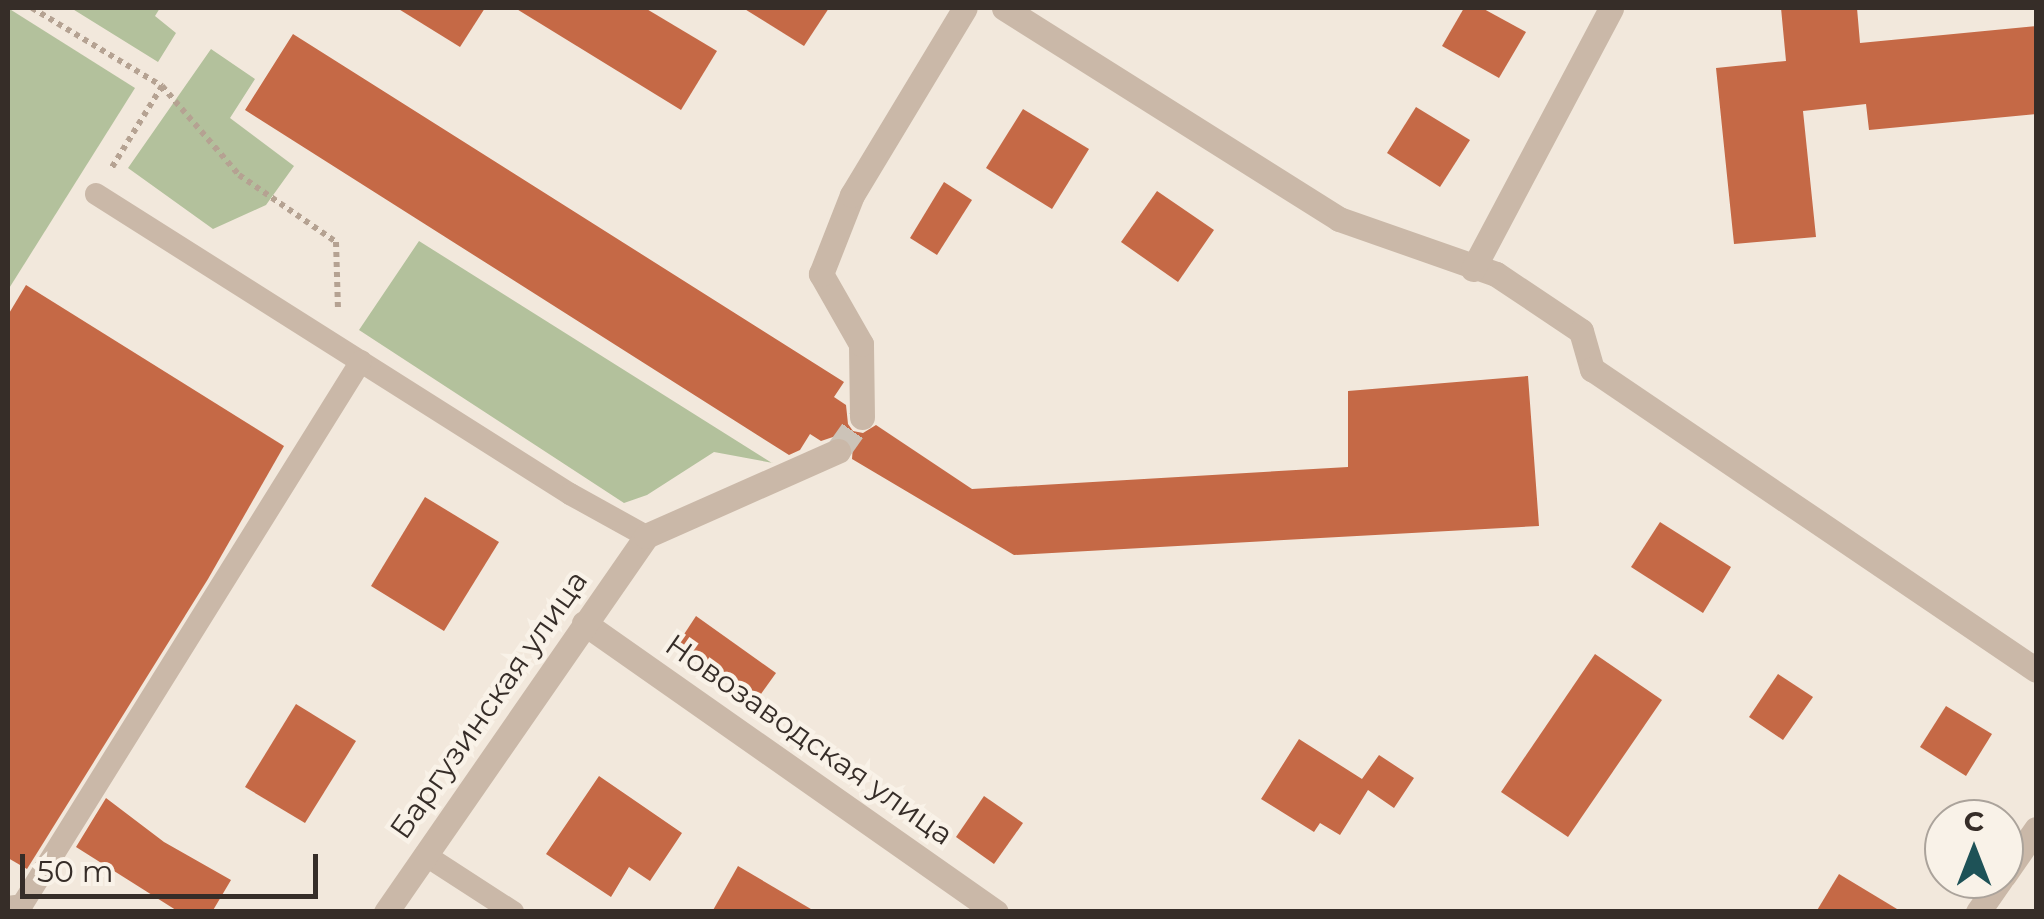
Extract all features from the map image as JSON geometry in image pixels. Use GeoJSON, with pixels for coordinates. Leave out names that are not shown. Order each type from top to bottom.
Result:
{"type":"FeatureCollection","features":[{"type":"Feature","properties":{"kind":"street"},"geometry":{"type":"LineString","coordinates":[[862,416],[861,344],[821,274],[852,195],[966,8]]}},
{"type":"Feature","properties":{"kind":"street"},"geometry":{"type":"LineString","coordinates":[[1004,8],[1338,219],[1496,274],[1580,331],[1592,369],[2036,670]]}},
{"type":"Feature","properties":{"kind":"street"},"geometry":{"type":"LineString","coordinates":[[1473,269],[1611,8]]}},
{"type":"Feature","properties":{"kind":"street"},"geometry":{"type":"LineString","coordinates":[[646,536],[838,451]]}},
{"type":"Feature","properties":{"kind":"street","name":"Баргузинская улица"},"geometry":{"type":"LineString","coordinates":[[386,912],[646,536]]}},
{"type":"Feature","properties":{"kind":"street","name":"Новозаводская улица"},"geometry":{"type":"LineString","coordinates":[[584,623],[996,912]]}},
{"type":"Feature","properties":{"kind":"lane"},"geometry":{"type":"LineString","coordinates":[[96,194],[570,494],[646,536]]}},
{"type":"Feature","properties":{"kind":"lane"},"geometry":{"type":"LineString","coordinates":[[8,907],[22,906],[361,361]]}},
{"type":"Feature","properties":{"kind":"lane"},"geometry":{"type":"LineString","coordinates":[[425,854],[513,912]]}},
{"type":"Feature","properties":{"kind":"path"},"geometry":{"type":"LineString","coordinates":[[32,8],[162,86],[239,175],[336,242],[338,347]]}},
{"type":"Feature","properties":{"kind":"path"},"geometry":{"type":"LineString","coordinates":[[96,194],[162,86]]}},
{"type":"Feature","properties":{"kind":"green space"},"geometry":{"type":"Polygon","coordinates":[[[8,8],[135,88],[8,290],[8,8]]]}},
{"type":"Feature","properties":{"kind":"green space"},"geometry":{"type":"Polygon","coordinates":[[[71,8],[160,8],[155,16],[176,33],[158,62],[71,8]]]}},
{"type":"Feature","properties":{"kind":"green space"},"geometry":{"type":"Polygon","coordinates":[[[211,49],[255,79],[230,118],[294,166],[266,205],[213,229],[128,168],[211,49]]]}},
{"type":"Feature","properties":{"kind":"green space"},"geometry":{"type":"Polygon","coordinates":[[[419,241],[772,463],[714,452],[647,495],[624,503],[359,330],[419,241]]]}},
{"type":"Feature","properties":{"kind":"building"},"geometry":{"type":"Polygon","coordinates":[[[397,8],[485,8],[460,47],[397,8]]]}},
{"type":"Feature","properties":{"kind":"building"},"geometry":{"type":"Polygon","coordinates":[[[515,8],[645,8],[717,51],[681,110],[515,8]]]}},
{"type":"Feature","properties":{"kind":"building"},"geometry":{"type":"Polygon","coordinates":[[[743,8],[829,8],[804,46],[743,8]]]}},
{"type":"Feature","properties":{"kind":"building"},"geometry":{"type":"Polygon","coordinates":[[[1464,8],[1482,8],[1526,32],[1499,78],[1442,46],[1464,8]]]}},
{"type":"Feature","properties":{"kind":"building"},"geometry":{"type":"Polygon","coordinates":[[[1781,8],[1857,8],[1860,43],[2036,26],[2036,114],[1869,130],[1866,104],[1803,111],[1816,237],[1734,244],[1716,68],[1786,61],[1781,8]]]}},
{"type":"Feature","properties":{"kind":"building"},"geometry":{"type":"Polygon","coordinates":[[[293,34],[844,382],[834,397],[846,405],[848,424],[853,431],[863,433],[876,425],[972,489],[1348,467],[1348,391],[1528,376],[1539,526],[1014,555],[852,459],[853,445],[847,437],[839,435],[821,441],[810,434],[800,450],[789,455],[245,110],[293,34]]]}},
{"type":"Feature","properties":{"kind":"building"},"geometry":{"type":"Polygon","coordinates":[[[1416,107],[1470,140],[1440,187],[1387,153],[1416,107]]]}},
{"type":"Feature","properties":{"kind":"building"},"geometry":{"type":"Polygon","coordinates":[[[1023,109],[1089,149],[1052,209],[986,168],[1023,109]]]}},
{"type":"Feature","properties":{"kind":"building"},"geometry":{"type":"Polygon","coordinates":[[[944,182],[972,200],[937,255],[910,238],[944,182]]]}},
{"type":"Feature","properties":{"kind":"building"},"geometry":{"type":"Polygon","coordinates":[[[1157,191],[1214,230],[1178,282],[1121,242],[1157,191]]]}},
{"type":"Feature","properties":{"kind":"building"},"geometry":{"type":"Polygon","coordinates":[[[26,285],[284,446],[208,579],[27,869],[8,858],[8,315],[26,285]]]}},
{"type":"Feature","properties":{"kind":"building"},"geometry":{"type":"Polygon","coordinates":[[[425,497],[499,542],[444,631],[371,586],[425,497]]]}},
{"type":"Feature","properties":{"kind":"building"},"geometry":{"type":"Polygon","coordinates":[[[1660,522],[1731,567],[1703,613],[1631,567],[1660,522]]]}},
{"type":"Feature","properties":{"kind":"building"},"geometry":{"type":"Polygon","coordinates":[[[696,616],[776,673],[756,701],[677,645],[696,616]]]}},
{"type":"Feature","properties":{"kind":"building"},"geometry":{"type":"Polygon","coordinates":[[[1595,654],[1662,700],[1568,837],[1501,792],[1595,654]]]}},
{"type":"Feature","properties":{"kind":"building"},"geometry":{"type":"Polygon","coordinates":[[[1778,674],[1813,697],[1783,740],[1749,717],[1778,674]]]}},
{"type":"Feature","properties":{"kind":"building"},"geometry":{"type":"Polygon","coordinates":[[[296,704],[356,741],[305,823],[245,787],[296,704]]]}},
{"type":"Feature","properties":{"kind":"building"},"geometry":{"type":"Polygon","coordinates":[[[1946,706],[1992,734],[1966,776],[1920,747],[1946,706]]]}},
{"type":"Feature","properties":{"kind":"building"},"geometry":{"type":"Polygon","coordinates":[[[1299,739],[1362,779],[1379,755],[1414,778],[1394,808],[1368,790],[1340,835],[1320,823],[1314,832],[1261,799],[1299,739]]]}},
{"type":"Feature","properties":{"kind":"building"},"geometry":{"type":"Polygon","coordinates":[[[599,776],[682,833],[650,881],[629,867],[611,897],[546,854],[599,776]]]}},
{"type":"Feature","properties":{"kind":"building"},"geometry":{"type":"Polygon","coordinates":[[[984,796],[1023,823],[994,864],[956,837],[984,796]]]}},
{"type":"Feature","properties":{"kind":"building"},"geometry":{"type":"Polygon","coordinates":[[[106,798],[164,842],[231,880],[212,912],[179,912],[76,847],[106,798]]]}},
{"type":"Feature","properties":{"kind":"building"},"geometry":{"type":"Polygon","coordinates":[[[738,866],[816,912],[712,912],[738,866]]]}},
{"type":"Feature","properties":{"kind":"building"},"geometry":{"type":"Polygon","coordinates":[[[1839,874],[1902,912],[1816,912],[1839,874]]]}},
{"type":"Feature","properties":{"kind":"tunnel"},"geometry":{"type":"LineString","coordinates":[[838,451],[862,417]]}}]}
